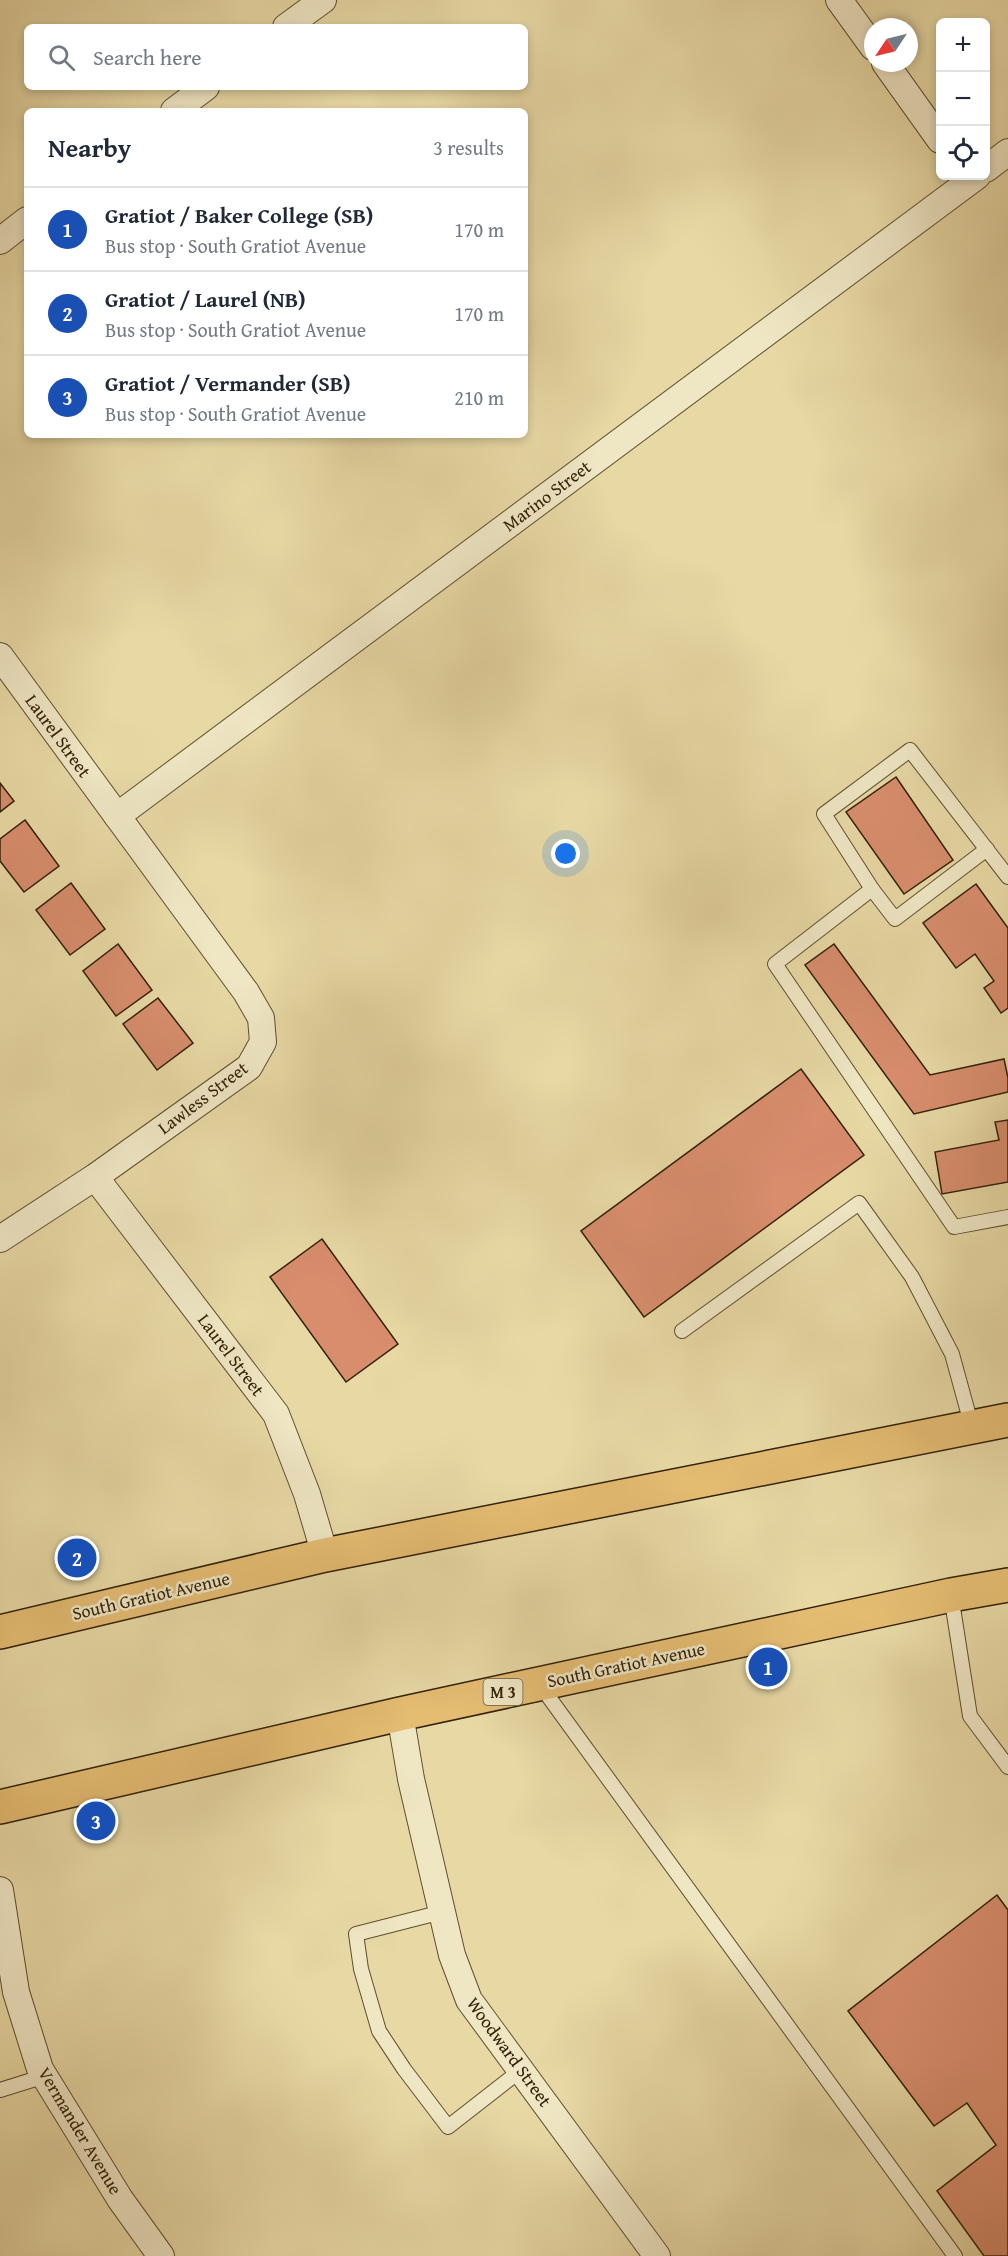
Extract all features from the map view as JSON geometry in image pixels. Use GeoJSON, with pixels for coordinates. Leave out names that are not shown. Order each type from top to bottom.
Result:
{"type":"FeatureCollection","features":[{"type":"Feature","properties":{"kind":"main road","name":"South Gratiot Avenue"},"geometry":{"type":"LineString","coordinates":[[0,1632],[325,1555],[1008,1420]]}},
{"type":"Feature","properties":{"kind":"main road","name":"South Gratiot Avenue"},"geometry":{"type":"LineString","coordinates":[[0,1807],[400,1714],[951,1595],[1008,1585]]}},
{"type":"Feature","properties":{"kind":"street"},"geometry":{"type":"LineString","coordinates":[[290,24],[323,0]]}},
{"type":"Feature","properties":{"kind":"street"},"geometry":{"type":"LineString","coordinates":[[839,0],[864,35]]}},
{"type":"Feature","properties":{"kind":"street"},"geometry":{"type":"LineString","coordinates":[[891,72],[936,134]]}},
{"type":"Feature","properties":{"kind":"street"},"geometry":{"type":"LineString","coordinates":[[178,108],[202,90]]}},
{"type":"Feature","properties":{"kind":"street","name":"Marino Street"},"geometry":{"type":"LineString","coordinates":[[990,165],[1008,152]]}},
{"type":"Feature","properties":{"kind":"street","name":"Marino Street"},"geometry":{"type":"LineString","coordinates":[[117,816],[968,180]]}},
{"type":"Feature","properties":{"kind":"street"},"geometry":{"type":"LineString","coordinates":[[0,241],[24,222]]}},
{"type":"Feature","properties":{"kind":"street","name":"Laurel Street"},"geometry":{"type":"LineString","coordinates":[[0,657],[117,816]]}},
{"type":"Feature","properties":{"kind":"street","name":"Lawless Street"},"geometry":{"type":"LineString","coordinates":[[0,1239],[95,1177],[249,1067],[263,1042],[261,1018],[246,992],[117,816]]}},
{"type":"Feature","properties":{"kind":"street","name":"Laurel Street"},"geometry":{"type":"LineString","coordinates":[[95,1177],[276,1414],[307,1494],[325,1555]]}},
{"type":"Feature","properties":{"kind":"street","name":"Woodward Street"},"geometry":{"type":"LineString","coordinates":[[400,1714],[411,1779],[452,1955],[469,2000],[657,2256]]}},
{"type":"Feature","properties":{"kind":"street","name":"Vermander Avenue"},"geometry":{"type":"LineString","coordinates":[[0,1890],[16,1992],[40,2069],[120,2199],[161,2256]]}},
{"type":"Feature","properties":{"kind":"lane"},"geometry":{"type":"LineString","coordinates":[[987,849],[895,919],[872,889],[824,814],[910,750],[987,849],[1008,877]]}},
{"type":"Feature","properties":{"kind":"lane"},"geometry":{"type":"LineString","coordinates":[[872,889],[775,964],[954,1227],[1008,1217]]}},
{"type":"Feature","properties":{"kind":"lane"},"geometry":{"type":"LineString","coordinates":[[682,1332],[859,1203],[912,1277],[952,1354],[972,1427]]}},
{"type":"Feature","properties":{"kind":"lane"},"geometry":{"type":"LineString","coordinates":[[951,1595],[970,1716],[1008,1767]]}},
{"type":"Feature","properties":{"kind":"lane"},"geometry":{"type":"LineString","coordinates":[[539,1684],[955,2256]]}},
{"type":"Feature","properties":{"kind":"lane"},"geometry":{"type":"LineString","coordinates":[[442,1912],[356,1934],[361,1969],[379,2031],[448,2127],[521,2070]]}},
{"type":"Feature","properties":{"kind":"lane"},"geometry":{"type":"LineString","coordinates":[[0,2090],[45,2076]]}},
{"type":"Feature","properties":{"kind":"building"},"geometry":{"type":"Polygon","coordinates":[[[896,777],[953,860],[904,894],[846,812],[896,777]]]}},
{"type":"Feature","properties":{"kind":"building"},"geometry":{"type":"Polygon","coordinates":[[[0,783],[14,801],[0,812],[0,783]]]}},
{"type":"Feature","properties":{"kind":"building"},"geometry":{"type":"Polygon","coordinates":[[[25,820],[59,866],[24,892],[0,861],[0,839],[25,820]]]}},
{"type":"Feature","properties":{"kind":"building"},"geometry":{"type":"Polygon","coordinates":[[[71,883],[105,929],[70,955],[36,910],[71,883]]]}},
{"type":"Feature","properties":{"kind":"building"},"geometry":{"type":"Polygon","coordinates":[[[976,884],[1008,928],[1008,1008],[1001,1013],[984,988],[994,981],[975,954],[956,968],[923,923],[976,884]]]}},
{"type":"Feature","properties":{"kind":"building"},"geometry":{"type":"Polygon","coordinates":[[[118,944],[152,990],[116,1016],[83,971],[118,944]]]}},
{"type":"Feature","properties":{"kind":"building"},"geometry":{"type":"Polygon","coordinates":[[[834,944],[930,1075],[1004,1059],[1008,1092],[914,1114],[805,965],[834,944]]]}},
{"type":"Feature","properties":{"kind":"building"},"geometry":{"type":"Polygon","coordinates":[[[158,998],[193,1043],[157,1070],[123,1024],[158,998]]]}},
{"type":"Feature","properties":{"kind":"building"},"geometry":{"type":"Polygon","coordinates":[[[801,1069],[864,1155],[644,1317],[581,1231],[801,1069]]]}},
{"type":"Feature","properties":{"kind":"building"},"geometry":{"type":"Polygon","coordinates":[[[1008,1120],[1008,1182],[942,1194],[935,1152],[999,1140],[995,1122],[1008,1120]]]}},
{"type":"Feature","properties":{"kind":"building"},"geometry":{"type":"Polygon","coordinates":[[[322,1239],[398,1344],[346,1382],[270,1277],[322,1239]]]}},
{"type":"Feature","properties":{"kind":"building"},"geometry":{"type":"Polygon","coordinates":[[[997,1895],[1008,1910],[1008,2256],[984,2256],[937,2191],[996,2145],[967,2103],[934,2126],[848,2011],[997,1895]]]}},
{"type":"Feature","properties":{"kind":"place","name":"Gratiot / Laurel (NB)"},"geometry":{"type":"Point","coordinates":[77,1558]}},
{"type":"Feature","properties":{"kind":"place","name":"Gratiot / Baker College (SB)"},"geometry":{"type":"Point","coordinates":[768,1667]}},
{"type":"Feature","properties":{"kind":"place","name":"Gratiot / Vermander (SB)"},"geometry":{"type":"Point","coordinates":[96,1821]}}]}
